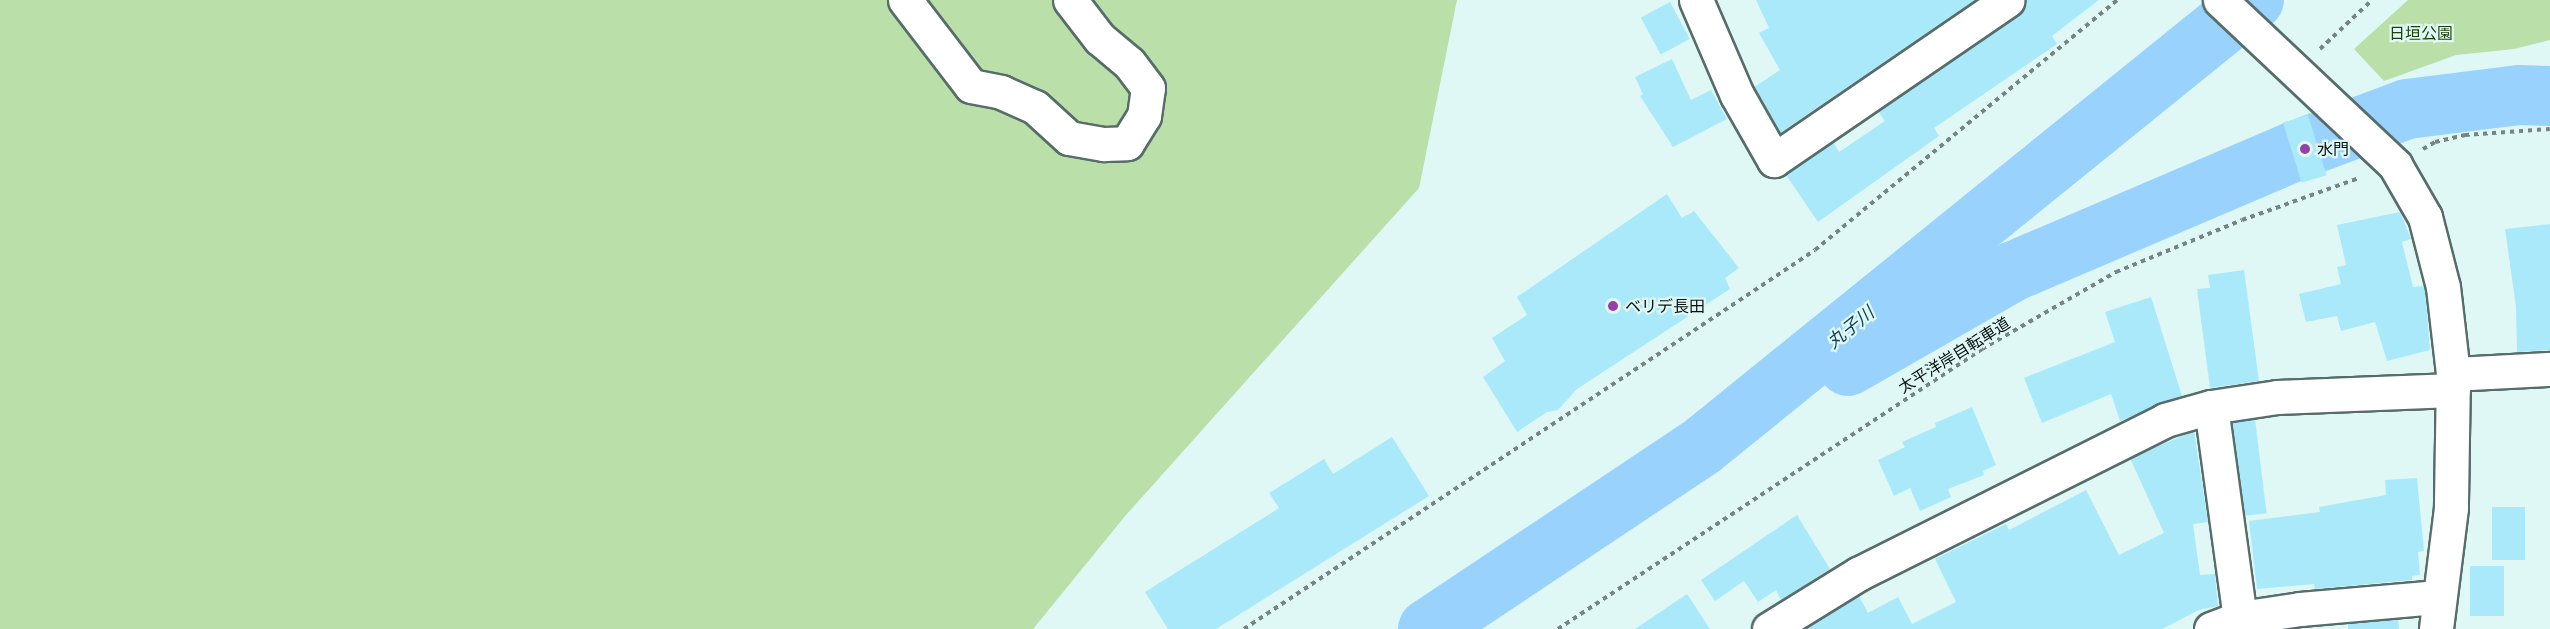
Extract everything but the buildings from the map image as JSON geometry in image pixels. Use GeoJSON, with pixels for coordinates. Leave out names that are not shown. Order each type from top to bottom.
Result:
{"type":"FeatureCollection","features":[{"type":"Feature","properties":{"kind":"street"},"geometry":{"type":"LineString","coordinates":[[905,0],[972,86],[1001,92],[1035,107],[1069,138],[1104,144],[1127,143],[1144,116],[1148,88],[1129,63],[1100,39],[1070,0]]}},
{"type":"Feature","properties":{"kind":"street"},"geometry":{"type":"LineString","coordinates":[[1695,0],[1737,94],[1774,160],[2008,0]]}},
{"type":"Feature","properties":{"kind":"street"},"geometry":{"type":"LineString","coordinates":[[2211,407],[2226,624],[2437,613],[2451,508],[2453,382],[2444,287],[2425,217],[2386,156],[2220,0]]}},
{"type":"Feature","properties":{"kind":"street"},"geometry":{"type":"LineString","coordinates":[[1769,629],[1858,574],[2128,435],[2211,407],[2277,397],[2453,382],[2550,369]]}},
{"type":"Feature","properties":{"kind":"path"},"geometry":{"type":"LineString","coordinates":[[1244,629],[1815,250],[2117,0]]}},
{"type":"Feature","properties":{"kind":"path"},"geometry":{"type":"LineString","coordinates":[[2292,66],[2372,0]]}},
{"type":"Feature","properties":{"kind":"path","name":"太平洋岸自転車道"},"geometry":{"type":"LineString","coordinates":[[1558,629],[1982,349],[2116,272],[2242,220],[2386,156],[2435,142],[2501,130],[2550,129]]}},
{"type":"Feature","properties":{"kind":"green space"},"geometry":{"type":"Polygon","coordinates":[[[0,0],[1457,0],[1419,188],[1126,515],[1033,629],[0,629],[0,0]]]}},
{"type":"Feature","properties":{"kind":"green space","name":"日垣公園"},"geometry":{"type":"Polygon","coordinates":[[[2408,0],[2550,0],[2550,40],[2514,49],[2456,55],[2384,81],[2354,49],[2408,0]]]}},
{"type":"Feature","properties":{"kind":"waterway","name":"丸子川"},"geometry":{"type":"LineString","coordinates":[[1428,629],[1701,447],[2254,0]]}},
{"type":"Feature","properties":{"kind":"waterway"},"geometry":{"type":"LineString","coordinates":[[1848,366],[2014,271],[2297,150],[2407,109],[2519,95],[2550,96]]}},
{"type":"Feature","properties":{"kind":"place","name":"水門"},"geometry":{"type":"Point","coordinates":[2305,149]}},
{"type":"Feature","properties":{"kind":"place","name":"ベリデ長田"},"geometry":{"type":"Point","coordinates":[1613,306]}}]}
